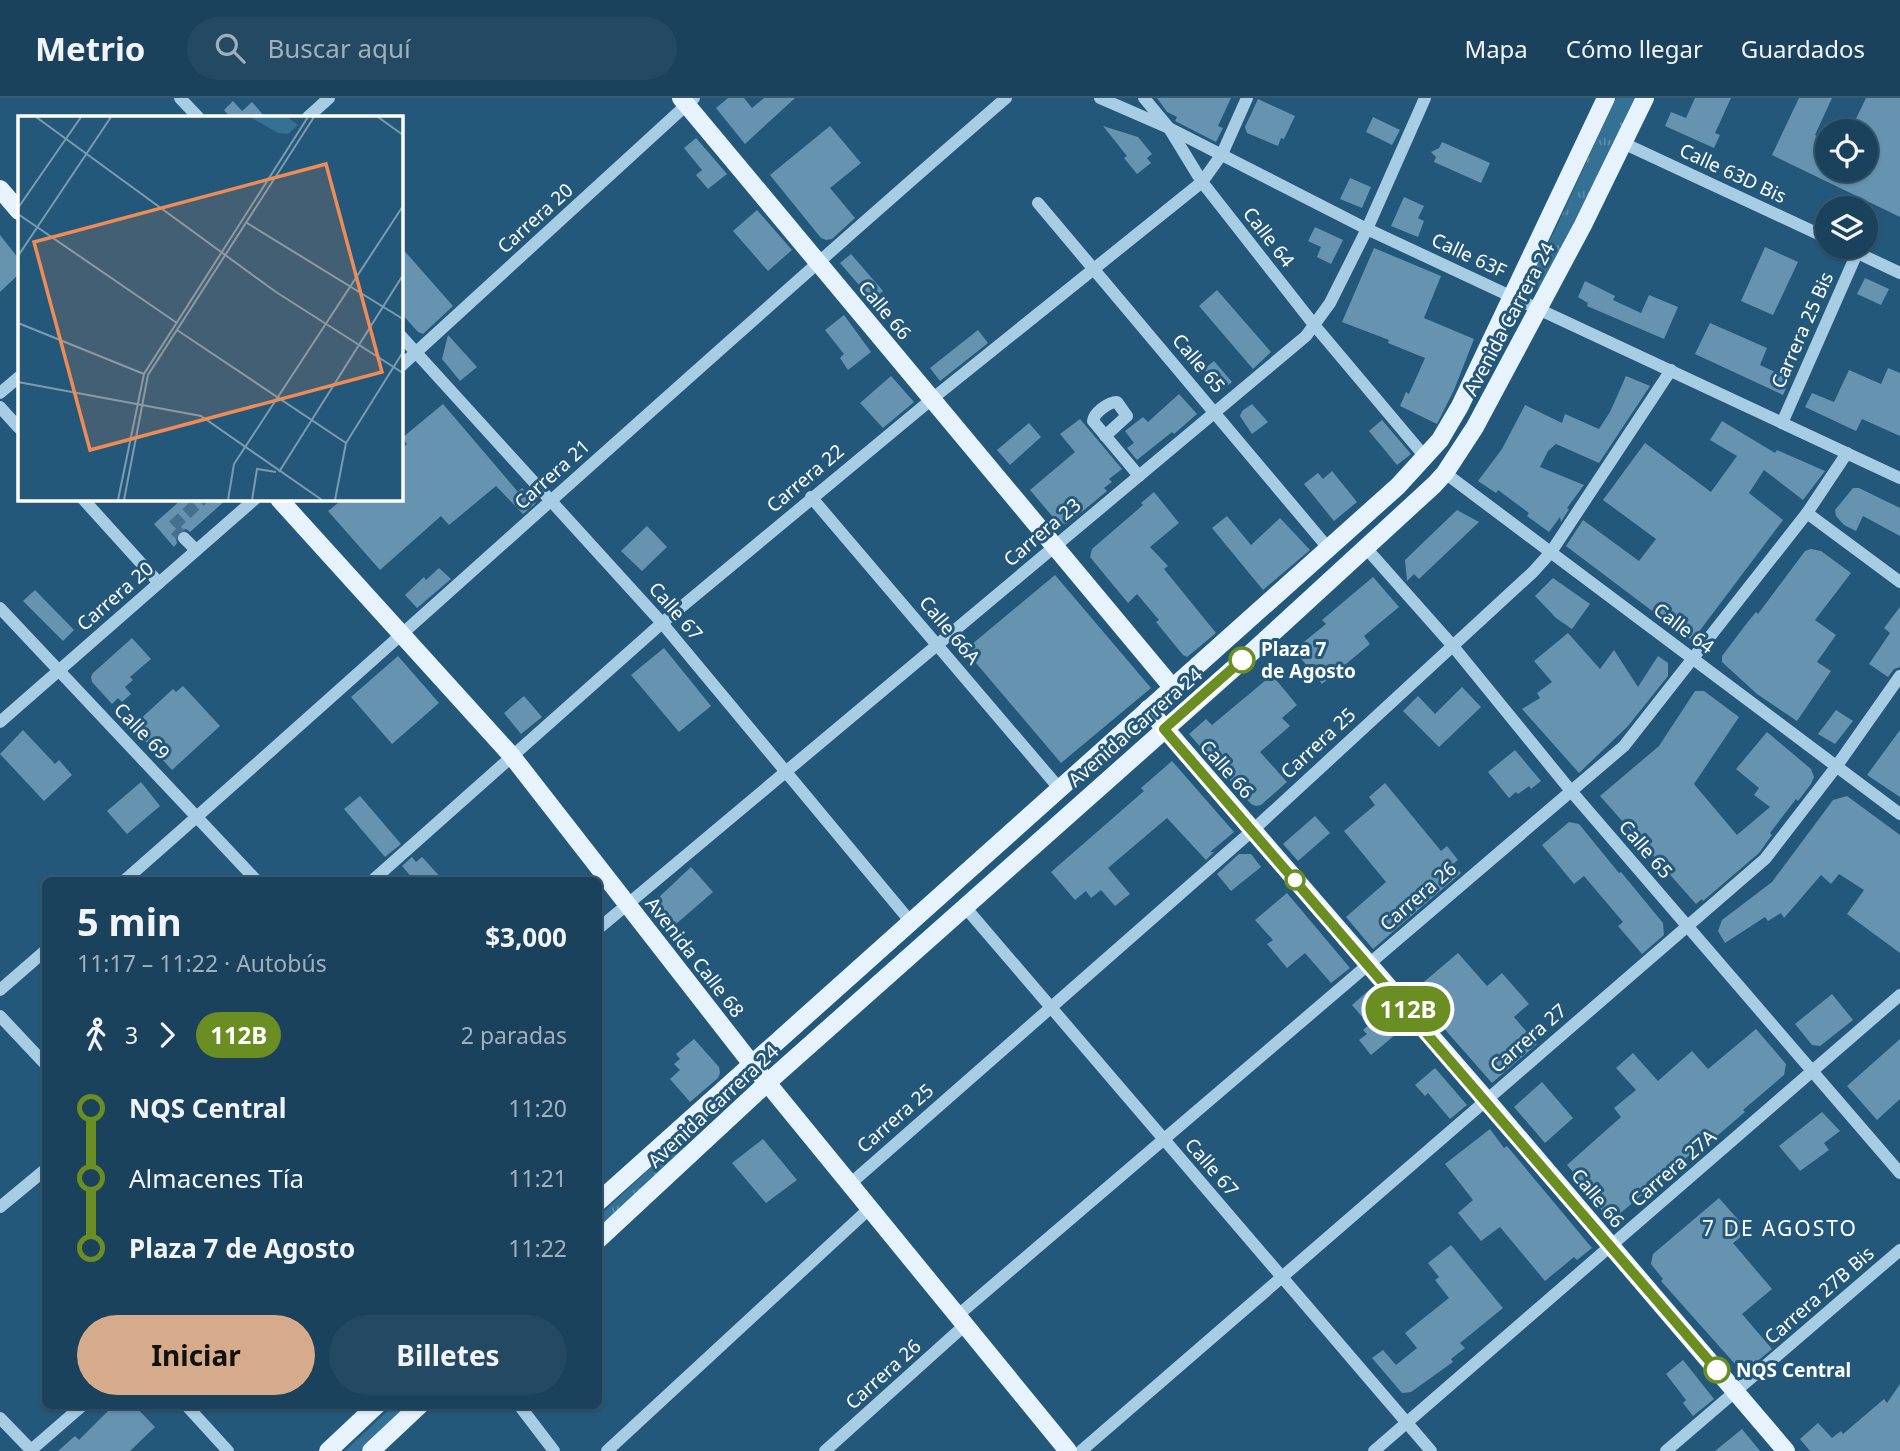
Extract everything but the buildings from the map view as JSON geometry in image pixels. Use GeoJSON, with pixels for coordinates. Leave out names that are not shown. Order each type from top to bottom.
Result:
{"type":"FeatureCollection","features":[{"type":"Feature","properties":{"kind":"main road","name":"Avenida Carrera 24"},"geometry":{"type":"LineString","coordinates":[[602,1198],[1329,549],[1426,458],[1455,415],[1606,98]]}},
{"type":"Feature","properties":{"kind":"main road","name":"Avenida Carrera 24"},"geometry":{"type":"LineString","coordinates":[[602,1236],[767,1083],[1366,548],[1445,473],[1475,427],[1583,226],[1645,98]]}},
{"type":"Feature","properties":{"kind":"main road","name":"Calle 66"},"geometry":{"type":"LineString","coordinates":[[687,100],[1172,687]]}},
{"type":"Feature","properties":{"kind":"main road"},"geometry":{"type":"LineString","coordinates":[[0,189],[18,210]]}},
{"type":"Feature","properties":{"kind":"main road","name":"Avenida Calle 68"},"geometry":{"type":"LineString","coordinates":[[280,500],[511,755],[751,1063],[961,1321],[1060,1448]]}},
{"type":"Feature","properties":{"kind":"main road"},"geometry":{"type":"LineString","coordinates":[[1164,729],[1172,687]]}},
{"type":"Feature","properties":{"kind":"main road","name":"Calle 66"},"geometry":{"type":"LineString","coordinates":[[1148,709],[1786,1451]]}},
{"type":"Feature","properties":{"kind":"main road"},"geometry":{"type":"LineString","coordinates":[[328,1451],[370,1409]]}},
{"type":"Feature","properties":{"kind":"main road"},"geometry":{"type":"LineString","coordinates":[[371,1451],[416,1409]]}},
{"type":"Feature","properties":{"kind":"street"},"geometry":{"type":"LineString","coordinates":[[180,98],[197,116]]}},
{"type":"Feature","properties":{"kind":"street"},"geometry":{"type":"LineString","coordinates":[[309,116],[329,98]]}},
{"type":"Feature","properties":{"kind":"street","name":"Carrera 21"},"geometry":{"type":"LineString","coordinates":[[128,877],[403,635],[818,261],[1006,98]]}},
{"type":"Feature","properties":{"kind":"street","name":"Calle 63F"},"geometry":{"type":"LineString","coordinates":[[1100,98],[1222,154],[1367,229],[1900,478]]}},
{"type":"Feature","properties":{"kind":"street","name":"Calle 64"},"geometry":{"type":"LineString","coordinates":[[1144,98],[1169,128],[1202,182],[1315,326],[1426,458]]}},
{"type":"Feature","properties":{"kind":"street","name":"Carrera 22"},"geometry":{"type":"LineString","coordinates":[[376,877],[511,755],[811,497],[1202,182],[1222,154],[1247,98]]}},
{"type":"Feature","properties":{"kind":"street","name":"Carrera 23"},"geometry":{"type":"LineString","coordinates":[[602,926],[1315,326],[1330,303],[1367,229],[1423,99]]}},
{"type":"Feature","properties":{"kind":"street","name":"Carrera 20"},"geometry":{"type":"LineString","coordinates":[[402,365],[687,100]]}},
{"type":"Feature","properties":{"kind":"street","name":"Calle 63D Bis"},"geometry":{"type":"LineString","coordinates":[[1623,143],[1815,232]]}},
{"type":"Feature","properties":{"kind":"street","name":"Calle 65"},"geometry":{"type":"LineString","coordinates":[[1038,203],[1329,549]]}},
{"type":"Feature","properties":{"kind":"street","name":"Carrera 25 Bis"},"geometry":{"type":"LineString","coordinates":[[1782,423],[1854,259]]}},
{"type":"Feature","properties":{"kind":"street"},"geometry":{"type":"LineString","coordinates":[[1871,259],[1900,272]]}},
{"type":"Feature","properties":{"kind":"street","name":"Calle 67"},"geometry":{"type":"LineString","coordinates":[[402,337],[662,623],[910,921]]}},
{"type":"Feature","properties":{"kind":"street","name":"Carrera 25"},"geometry":{"type":"LineString","coordinates":[[850,1184],[1253,830],[1533,572],[1550,552],[1671,370]]}},
{"type":"Feature","properties":{"kind":"street"},"geometry":{"type":"LineString","coordinates":[[0,393],[18,378]]}},
{"type":"Feature","properties":{"kind":"street"},"geometry":{"type":"LineString","coordinates":[[0,407],[18,427]]}},
{"type":"Feature","properties":{"kind":"street"},"geometry":{"type":"LineString","coordinates":[[1105,436],[1139,476]]}},
{"type":"Feature","properties":{"kind":"street","name":"Carrera 26"},"geometry":{"type":"LineString","coordinates":[[825,1451],[961,1321],[1163,1140],[1624,746],[1807,513],[1847,453]]}},
{"type":"Feature","properties":{"kind":"street","name":"Calle 64"},"geometry":{"type":"LineString","coordinates":[[1445,473],[1900,814]]}},
{"type":"Feature","properties":{"kind":"street","name":"Calle 66A"},"geometry":{"type":"LineString","coordinates":[[811,497],[1059,788]]}},
{"type":"Feature","properties":{"kind":"street"},"geometry":{"type":"LineString","coordinates":[[84,500],[159,583]]}},
{"type":"Feature","properties":{"kind":"street","name":"Carrera 20"},"geometry":{"type":"LineString","coordinates":[[0,722],[254,500]]}},
{"type":"Feature","properties":{"kind":"street"},"geometry":{"type":"LineString","coordinates":[[1807,513],[1900,582]]}},
{"type":"Feature","properties":{"kind":"street"},"geometry":{"type":"LineString","coordinates":[[184,537],[196,550]]}},
{"type":"Feature","properties":{"kind":"street","name":"Calle 65"},"geometry":{"type":"LineString","coordinates":[[1366,548],[1452,645],[1571,791],[1900,1173]]}},
{"type":"Feature","properties":{"kind":"street","name":"Calle 69"},"geometry":{"type":"LineString","coordinates":[[0,608],[253,877]]}},
{"type":"Feature","properties":{"kind":"street","name":"Carrera 27"},"geometry":{"type":"LineString","coordinates":[[1081,1451],[1765,859],[1900,676]]}},
{"type":"Feature","properties":{"kind":"street","name":"Calle 67"},"geometry":{"type":"LineString","coordinates":[[965,907],[1431,1451]]}},
{"type":"Feature","properties":{"kind":"street"},"geometry":{"type":"LineString","coordinates":[[0,990],[42,953]]}},
{"type":"Feature","properties":{"kind":"street","name":"Carrera 27A"},"geometry":{"type":"LineString","coordinates":[[1374,1451],[1900,995]]}},
{"type":"Feature","properties":{"kind":"street"},"geometry":{"type":"LineString","coordinates":[[0,1016],[42,1061]]}},
{"type":"Feature","properties":{"kind":"street"},"geometry":{"type":"LineString","coordinates":[[0,1207],[42,1172]]}},
{"type":"Feature","properties":{"kind":"street"},"geometry":{"type":"LineString","coordinates":[[607,1451],[870,1208]]}},
{"type":"Feature","properties":{"kind":"street","name":"Carrera 27B Bis"},"geometry":{"type":"LineString","coordinates":[[1666,1451],[1900,1250]]}},
{"type":"Feature","properties":{"kind":"street"},"geometry":{"type":"LineString","coordinates":[[0,1418],[31,1451],[78,1409]]}},
{"type":"Feature","properties":{"kind":"street"},"geometry":{"type":"LineString","coordinates":[[190,1409],[228,1451]]}},
{"type":"Feature","properties":{"kind":"street"},"geometry":{"type":"LineString","coordinates":[[522,1409],[554,1451]]}},
{"type":"Feature","properties":{"kind":"green space"},"geometry":{"type":"Polygon","coordinates":[[[1616,98],[1637,98],[1540,289],[1528,283],[1616,98]]]}},
{"type":"Feature","properties":{"kind":"green space"},"geometry":{"type":"Polygon","coordinates":[[[679,1141],[685,1149],[602,1226],[602,1213],[679,1141]]]}},
{"type":"Feature","properties":{"kind":"green space"},"geometry":{"type":"Polygon","coordinates":[[[390,1409],[405,1409],[360,1451],[345,1451],[390,1409]]]}},
{"type":"Feature","properties":{"kind":"tunnel"},"geometry":{"type":"LineString","coordinates":[[184,538],[172,527],[201,500]]}},
{"type":"Feature","properties":{"kind":"bus line","name":"112B"},"geometry":{"type":"LineString","coordinates":[[1242,660],[1164,729],[1717,1370]]}},
{"type":"Feature","properties":{"kind":"place","name":"Plaza 7 de Agosto"},"geometry":{"type":"Point","coordinates":[1242,660]}},
{"type":"Feature","properties":{"kind":"place","name":"NQS Central"},"geometry":{"type":"Point","coordinates":[1717,1370]}},
{"type":"Feature","properties":{"kind":"district","name":"7 DE AGOSTO"},"geometry":{"type":"Point","coordinates":[1780,1228]}}]}
